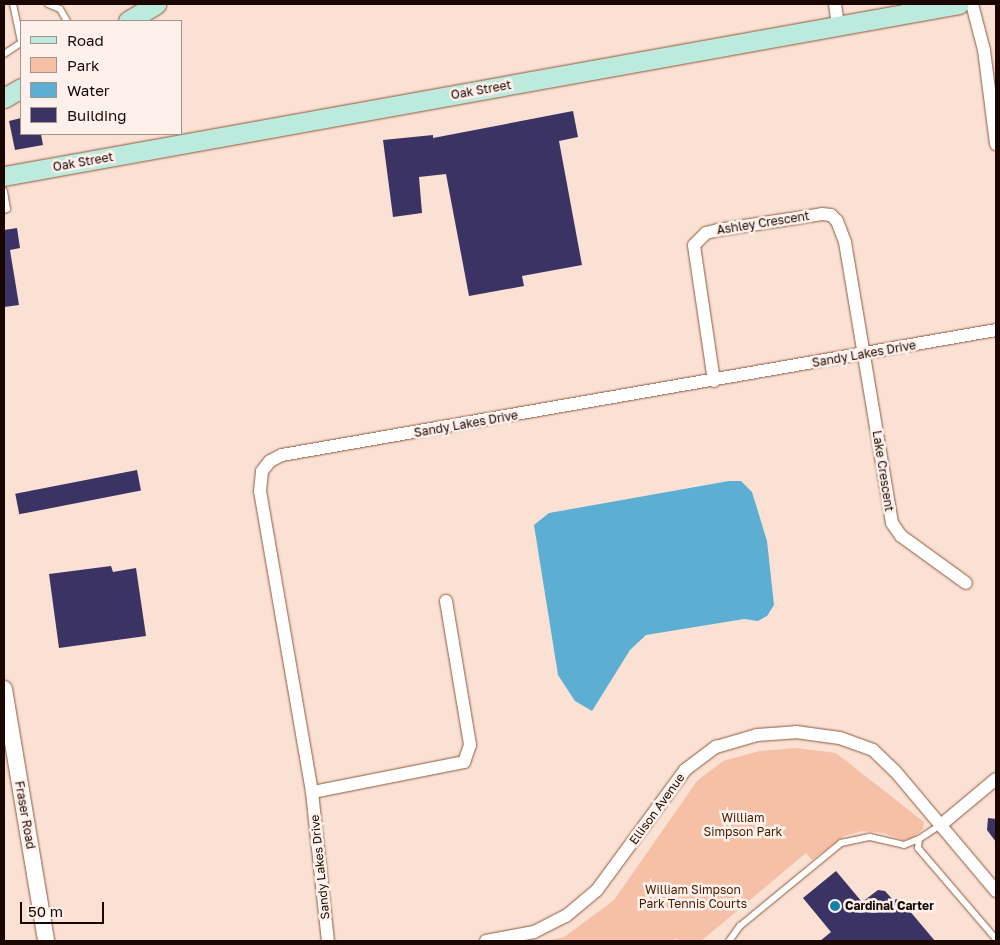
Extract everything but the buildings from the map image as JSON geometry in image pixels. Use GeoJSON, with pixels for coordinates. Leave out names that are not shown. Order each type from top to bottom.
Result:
{"type":"FeatureCollection","features":[{"type":"Feature","properties":{"kind":"main road"},"geometry":{"type":"LineString","coordinates":[[134,20],[156,4]]}},
{"type":"Feature","properties":{"kind":"main road","name":"Oak Street"},"geometry":{"type":"LineString","coordinates":[[4,176],[181,139],[959,4]]}},
{"type":"Feature","properties":{"kind":"main road"},"geometry":{"type":"LineString","coordinates":[[4,98],[20,89]]}},
{"type":"Feature","properties":{"kind":"street"},"geometry":{"type":"LineString","coordinates":[[835,4],[838,25]]}},
{"type":"Feature","properties":{"kind":"street"},"geometry":{"type":"LineString","coordinates":[[972,4],[984,50],[996,144]]}},
{"type":"Feature","properties":{"kind":"street","name":"Ashley Crescent"},"geometry":{"type":"LineString","coordinates":[[714,381],[693,252],[699,238],[718,230],[822,214],[838,221],[845,242],[864,354]]}},
{"type":"Feature","properties":{"kind":"street","name":"Sandy Lakes Drive"},"geometry":{"type":"LineString","coordinates":[[328,941],[312,792],[260,491],[262,471],[270,461],[282,455],[714,381],[996,330]]}},
{"type":"Feature","properties":{"kind":"street","name":"Lake Crescent"},"geometry":{"type":"LineString","coordinates":[[864,354],[895,530],[966,583]]}},
{"type":"Feature","properties":{"kind":"street"},"geometry":{"type":"LineString","coordinates":[[312,792],[464,762],[469,754],[469,733],[446,601]]}},
{"type":"Feature","properties":{"kind":"street","name":"Fraser Road"},"geometry":{"type":"LineString","coordinates":[[4,689],[46,941]]}},
{"type":"Feature","properties":{"kind":"street","name":"Ellison Avenue"},"geometry":{"type":"LineString","coordinates":[[486,941],[534,932],[566,916],[597,890],[686,770],[716,747],[757,734],[796,732],[832,736],[873,750],[942,824],[996,891]]}},
{"type":"Feature","properties":{"kind":"street"},"geometry":{"type":"LineString","coordinates":[[942,824],[996,779]]}},
{"type":"Feature","properties":{"kind":"lane"},"geometry":{"type":"LineString","coordinates":[[13,4],[20,37]]}},
{"type":"Feature","properties":{"kind":"lane"},"geometry":{"type":"LineString","coordinates":[[48,4],[60,9],[66,20]]}},
{"type":"Feature","properties":{"kind":"lane"},"geometry":{"type":"LineString","coordinates":[[4,54],[20,43]]}},
{"type":"Feature","properties":{"kind":"lane"},"geometry":{"type":"LineString","coordinates":[[4,191],[7,209],[4,210]]}},
{"type":"Feature","properties":{"kind":"lane"},"geometry":{"type":"LineString","coordinates":[[729,941],[740,926],[841,843],[870,837],[904,845],[919,839],[942,824]]}},
{"type":"Feature","properties":{"kind":"lane"},"geometry":{"type":"LineString","coordinates":[[919,839],[918,848],[996,939]]}},
{"type":"Feature","properties":{"kind":"green space","name":"William Simpson Park"},"geometry":{"type":"Polygon","coordinates":[[[796,748],[836,753],[924,822],[923,829],[911,839],[903,840],[884,833],[862,831],[844,836],[812,860],[806,853],[701,941],[679,941],[676,938],[673,941],[545,941],[564,937],[614,900],[697,781],[723,761],[760,751],[796,748]]]}},
{"type":"Feature","properties":{"kind":"water"},"geometry":{"type":"Polygon","coordinates":[[[729,481],[741,481],[752,492],[767,541],[774,605],[767,616],[758,621],[744,619],[646,635],[630,650],[592,711],[575,701],[558,675],[534,525],[549,513],[729,481]]]}},
{"type":"Feature","properties":{"kind":"place","name":"Cardinal Carter"},"geometry":{"type":"Point","coordinates":[835,906]}},
{"type":"Feature","properties":{"kind":"park label","name":"William Simpson Park Tennis Courts"},"geometry":{"type":"Point","coordinates":[693,897]}}]}
